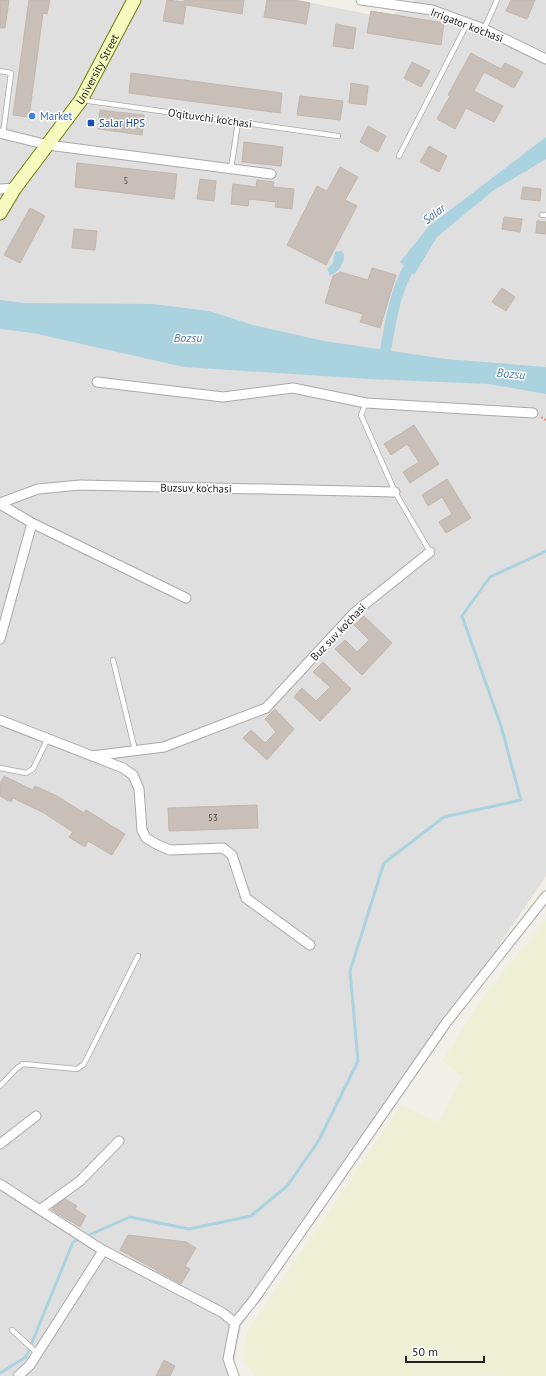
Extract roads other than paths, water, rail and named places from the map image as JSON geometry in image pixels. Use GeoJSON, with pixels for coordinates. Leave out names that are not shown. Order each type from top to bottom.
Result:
{"type":"FeatureCollection","features":[{"type":"Feature","properties":{"kind":"main road","name":"University Street"},"geometry":{"type":"LineString","coordinates":[[0,213],[15,188],[81,100],[134,0]]}},
{"type":"Feature","properties":{"kind":"street","name":"Irrigator ko'chasi"},"geometry":{"type":"LineString","coordinates":[[361,0],[407,3],[432,10],[484,29],[546,59]]}},
{"type":"Feature","properties":{"kind":"street"},"geometry":{"type":"LineString","coordinates":[[2,134],[48,145],[271,174]]}},
{"type":"Feature","properties":{"kind":"street"},"geometry":{"type":"LineString","coordinates":[[0,189],[15,188]]}},
{"type":"Feature","properties":{"kind":"street"},"geometry":{"type":"LineString","coordinates":[[97,382],[223,397],[293,388],[366,403],[533,413]]}},
{"type":"Feature","properties":{"kind":"street","name":"Buzsuv ko'chasi"},"geometry":{"type":"LineString","coordinates":[[0,504],[38,489],[80,485],[395,492]]}},
{"type":"Feature","properties":{"kind":"street"},"geometry":{"type":"LineString","coordinates":[[0,504],[32,523],[186,598]]}},
{"type":"Feature","properties":{"kind":"street"},"geometry":{"type":"LineString","coordinates":[[0,639],[32,523]]}},
{"type":"Feature","properties":{"kind":"street","name":"Buz suv ko'chasi"},"geometry":{"type":"LineString","coordinates":[[90,756],[164,747],[266,708],[354,613],[430,552]]}},
{"type":"Feature","properties":{"kind":"street"},"geometry":{"type":"LineString","coordinates":[[0,720],[123,768],[133,775],[139,789],[142,830],[146,838],[170,850],[223,848],[232,855],[246,898],[310,945]]}},
{"type":"Feature","properties":{"kind":"street"},"geometry":{"type":"LineString","coordinates":[[234,1376],[228,1359],[235,1323],[255,1298],[446,1023],[546,896]]}},
{"type":"Feature","properties":{"kind":"street"},"geometry":{"type":"LineString","coordinates":[[0,1144],[36,1116]]}},
{"type":"Feature","properties":{"kind":"street"},"geometry":{"type":"LineString","coordinates":[[41,1209],[80,1181],[119,1141]]}},
{"type":"Feature","properties":{"kind":"street"},"geometry":{"type":"LineString","coordinates":[[0,1184],[101,1249],[223,1313],[235,1323]]}},
{"type":"Feature","properties":{"kind":"street"},"geometry":{"type":"LineString","coordinates":[[18,1376],[30,1365],[35,1352],[101,1249]]}},
{"type":"Feature","properties":{"kind":"lane"},"geometry":{"type":"LineString","coordinates":[[484,29],[497,0]]}},
{"type":"Feature","properties":{"kind":"lane"},"geometry":{"type":"LineString","coordinates":[[399,156],[467,24]]}},
{"type":"Feature","properties":{"kind":"lane"},"geometry":{"type":"LineString","coordinates":[[0,71],[11,73],[2,134]]}},
{"type":"Feature","properties":{"kind":"lane","name":"O'qituvchi ko'chasi"},"geometry":{"type":"LineString","coordinates":[[81,100],[338,136]]}},
{"type":"Feature","properties":{"kind":"lane"},"geometry":{"type":"LineString","coordinates":[[231,169],[238,122]]}},
{"type":"Feature","properties":{"kind":"lane","name":"Buz suv ko'chasi"},"geometry":{"type":"LineString","coordinates":[[366,403],[361,415],[395,492],[430,552]]}},
{"type":"Feature","properties":{"kind":"lane"},"geometry":{"type":"LineString","coordinates":[[113,660],[136,750]]}},
{"type":"Feature","properties":{"kind":"lane"},"geometry":{"type":"LineString","coordinates":[[0,768],[26,773],[33,769],[48,738]]}},
{"type":"Feature","properties":{"kind":"lane"},"geometry":{"type":"LineString","coordinates":[[0,1086],[16,1069],[23,1064],[77,1069],[84,1064],[138,956]]}},
{"type":"Feature","properties":{"kind":"lane"},"geometry":{"type":"LineString","coordinates":[[12,1330],[35,1352]]}},
{"type":"Feature","properties":{"kind":"water","name":"Salar"},"geometry":{"type":"Polygon","coordinates":[[[546,137],[546,159],[494,190],[437,237],[414,275],[400,262],[429,226],[546,137]]]}},
{"type":"Feature","properties":{"kind":"water"},"geometry":{"type":"Polygon","coordinates":[[[341,251],[344,254],[342,264],[336,272],[330,276],[327,269],[333,263],[335,252],[341,251]]]}},
{"type":"Feature","properties":{"kind":"water","name":"Bozsu"},"geometry":{"type":"Polygon","coordinates":[[[0,300],[26,303],[153,304],[209,311],[253,325],[324,341],[446,359],[546,367],[546,394],[489,384],[369,379],[184,367],[33,333],[0,329],[0,300]]]}},
{"type":"Feature","properties":{"kind":"waterway","name":"Salar"},"geometry":{"type":"LineString","coordinates":[[384,360],[394,307],[402,281],[415,258]]}},
{"type":"Feature","properties":{"kind":"waterway"},"geometry":{"type":"LineString","coordinates":[[0,1373],[26,1357],[73,1242],[130,1217],[189,1229],[251,1216],[288,1185],[319,1140],[358,1061],[350,971],[384,863],[444,817],[521,800],[501,726],[462,616],[490,577],[546,551]]}},
{"type":"Feature","properties":{"kind":"place","name":"Market"},"geometry":{"type":"Point","coordinates":[32,116]}},
{"type":"Feature","properties":{"kind":"place","name":"Salar HPS"},"geometry":{"type":"Point","coordinates":[91,123]}}]}
